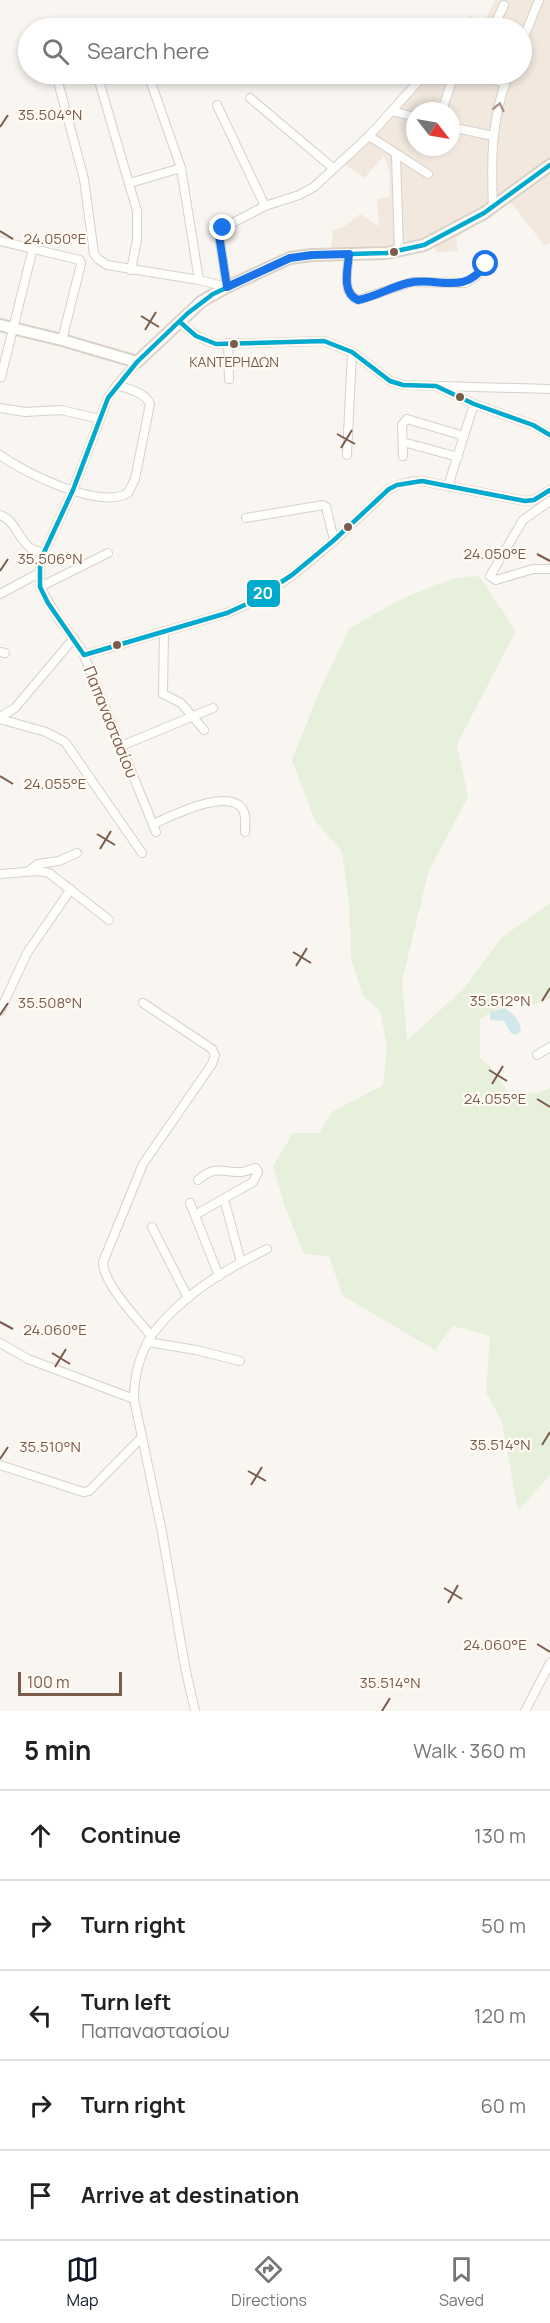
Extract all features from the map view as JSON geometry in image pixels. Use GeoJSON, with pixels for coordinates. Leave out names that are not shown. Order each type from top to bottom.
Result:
{"type":"FeatureCollection","features":[{"type":"Feature","properties":{"kind":"street"},"geometry":{"type":"LineString","coordinates":[[532,18],[539,0]]}},
{"type":"Feature","properties":{"kind":"street"},"geometry":{"type":"LineString","coordinates":[[498,18],[504,5]]}},
{"type":"Feature","properties":{"kind":"street"},"geometry":{"type":"LineString","coordinates":[[59,84],[84,179],[94,254],[98,259],[107,265],[199,280],[227,287],[220,238],[221,231],[226,225],[266,206],[307,191],[369,136],[415,84]]}},
{"type":"Feature","properties":{"kind":"street"},"geometry":{"type":"LineString","coordinates":[[100,84],[130,183],[136,211],[138,231],[131,270]]}},
{"type":"Feature","properties":{"kind":"street"},"geometry":{"type":"LineString","coordinates":[[151,84],[181,168],[199,280]]}},
{"type":"Feature","properties":{"kind":"street"},"geometry":{"type":"LineString","coordinates":[[445,102],[451,84]]}},
{"type":"Feature","properties":{"kind":"street"},"geometry":{"type":"LineString","coordinates":[[493,207],[493,136],[504,84]]}},
{"type":"Feature","properties":{"kind":"street"},"geometry":{"type":"LineString","coordinates":[[250,98],[333,168]]}},
{"type":"Feature","properties":{"kind":"street"},"geometry":{"type":"LineString","coordinates":[[217,105],[266,206]]}},
{"type":"Feature","properties":{"kind":"street"},"geometry":{"type":"LineString","coordinates":[[392,111],[406,115]]}},
{"type":"Feature","properties":{"kind":"street"},"geometry":{"type":"LineString","coordinates":[[460,129],[493,136]]}},
{"type":"Feature","properties":{"kind":"street"},"geometry":{"type":"LineString","coordinates":[[369,136],[428,174]]}},
{"type":"Feature","properties":{"kind":"street"},"geometry":{"type":"LineString","coordinates":[[396,154],[399,251]]}},
{"type":"Feature","properties":{"kind":"street","name":"Παπαναστασίου"},"geometry":{"type":"LineString","coordinates":[[245,832],[245,816],[242,808],[225,801],[214,801],[189,809],[154,828],[84,655],[59,620],[40,587],[39,573],[44,552],[73,490],[108,398],[137,362],[202,302],[227,287],[290,258],[399,251],[441,238],[493,207],[550,165]]}},
{"type":"Feature","properties":{"kind":"street"},"geometry":{"type":"LineString","coordinates":[[130,183],[181,168]]}},
{"type":"Feature","properties":{"kind":"street"},"geometry":{"type":"LineString","coordinates":[[0,242],[80,260],[81,264],[62,340]]}},
{"type":"Feature","properties":{"kind":"street"},"geometry":{"type":"LineString","coordinates":[[1,376],[33,248]]}},
{"type":"Feature","properties":{"kind":"street"},"geometry":{"type":"LineString","coordinates":[[349,254],[347,289],[351,296],[358,300],[412,282],[465,283],[476,277],[491,260]]}},
{"type":"Feature","properties":{"kind":"street"},"geometry":{"type":"LineString","coordinates":[[180,322],[194,335],[216,344],[324,340],[352,352],[390,381],[403,385],[550,389]]}},
{"type":"Feature","properties":{"kind":"street"},"geometry":{"type":"LineString","coordinates":[[0,325],[137,362]]}},
{"type":"Feature","properties":{"kind":"street"},"geometry":{"type":"LineString","coordinates":[[228,343],[229,380]]}},
{"type":"Feature","properties":{"kind":"street"},"geometry":{"type":"LineString","coordinates":[[347,455],[352,352]]}},
{"type":"Feature","properties":{"kind":"street"},"geometry":{"type":"LineString","coordinates":[[0,455],[26,472],[56,486],[115,499],[128,494],[132,488],[150,404],[148,398],[142,394],[117,384]]}},
{"type":"Feature","properties":{"kind":"street"},"geometry":{"type":"LineString","coordinates":[[436,386],[474,404],[532,425],[550,435]]}},
{"type":"Feature","properties":{"kind":"street"},"geometry":{"type":"LineString","coordinates":[[448,486],[474,404]]}},
{"type":"Feature","properties":{"kind":"street"},"geometry":{"type":"LineString","coordinates":[[0,408],[36,412],[61,410],[100,419]]}},
{"type":"Feature","properties":{"kind":"street"},"geometry":{"type":"LineString","coordinates":[[403,456],[402,425],[407,419],[464,436]]}},
{"type":"Feature","properties":{"kind":"street"},"geometry":{"type":"LineString","coordinates":[[403,442],[458,457]]}},
{"type":"Feature","properties":{"kind":"street"},"geometry":{"type":"LineString","coordinates":[[84,655],[227,613],[250,604],[334,540],[396,485],[409,481],[422,481],[525,501],[534,500],[550,490]]}},
{"type":"Feature","properties":{"kind":"street"},"geometry":{"type":"LineString","coordinates":[[550,501],[523,520],[490,576],[496,580],[533,569],[550,569]]}},
{"type":"Feature","properties":{"kind":"street"},"geometry":{"type":"LineString","coordinates":[[246,518],[323,505],[334,540]]}},
{"type":"Feature","properties":{"kind":"street"},"geometry":{"type":"LineString","coordinates":[[0,515],[6,517],[19,537],[33,550],[44,552]]}},
{"type":"Feature","properties":{"kind":"street"},"geometry":{"type":"LineString","coordinates":[[40,587],[108,553]]}},
{"type":"Feature","properties":{"kind":"street"},"geometry":{"type":"LineString","coordinates":[[0,594],[39,573]]}},
{"type":"Feature","properties":{"kind":"street"},"geometry":{"type":"LineString","coordinates":[[164,631],[163,694],[181,704],[190,717],[204,730]]}},
{"type":"Feature","properties":{"kind":"street"},"geometry":{"type":"LineString","coordinates":[[0,718],[15,708],[74,639]]}},
{"type":"Feature","properties":{"kind":"street"},"geometry":{"type":"LineString","coordinates":[[121,746],[213,708]]}},
{"type":"Feature","properties":{"kind":"street"},"geometry":{"type":"LineString","coordinates":[[0,718],[46,732],[65,742],[142,853]]}},
{"type":"Feature","properties":{"kind":"street"},"geometry":{"type":"LineString","coordinates":[[29,872],[38,864],[59,861],[77,853]]}},
{"type":"Feature","properties":{"kind":"street"},"geometry":{"type":"LineString","coordinates":[[0,874],[38,871],[49,873],[109,920]]}},
{"type":"Feature","properties":{"kind":"street"},"geometry":{"type":"LineString","coordinates":[[0,1011],[27,953],[71,889]]}},
{"type":"Feature","properties":{"kind":"street"},"geometry":{"type":"LineString","coordinates":[[143,1004],[212,1049],[215,1055],[212,1064],[143,1164],[103,1262],[105,1274],[149,1339],[240,1361]]}},
{"type":"Feature","properties":{"kind":"street"},"geometry":{"type":"LineString","coordinates":[[537,1055],[550,1047]]}},
{"type":"Feature","properties":{"kind":"street"},"geometry":{"type":"LineString","coordinates":[[195,1215],[253,1182],[258,1172],[256,1168],[241,1172],[221,1170],[207,1174],[198,1180]]}},
{"type":"Feature","properties":{"kind":"street"},"geometry":{"type":"LineString","coordinates":[[224,1199],[241,1262]]}},
{"type":"Feature","properties":{"kind":"street"},"geometry":{"type":"LineString","coordinates":[[190,1203],[219,1276]]}},
{"type":"Feature","properties":{"kind":"street"},"geometry":{"type":"LineString","coordinates":[[152,1227],[188,1298]]}},
{"type":"Feature","properties":{"kind":"street"},"geometry":{"type":"LineString","coordinates":[[195,1711],[185,1667],[162,1532],[134,1399],[136,1369],[149,1339],[164,1318],[219,1276],[267,1249]]}},
{"type":"Feature","properties":{"kind":"street"},"geometry":{"type":"LineString","coordinates":[[0,1342],[28,1359],[134,1399]]}},
{"type":"Feature","properties":{"kind":"street"},"geometry":{"type":"LineString","coordinates":[[0,1465],[83,1492],[89,1491],[142,1437]]}},
{"type":"Feature","properties":{"kind":"street"},"geometry":{"type":"LineString","coordinates":[[525,1711],[550,1663]]}},
{"type":"Feature","properties":{"kind":"shaded area"},"geometry":{"type":"Polygon","coordinates":[[[495,0],[550,0],[550,243],[544,245],[509,200],[456,238],[458,251],[436,252],[431,235],[400,246],[331,250],[333,230],[342,228],[360,214],[379,226],[377,199],[389,197],[390,172],[384,156],[364,178],[340,161],[413,84],[532,84],[532,18],[486,18],[495,0]]]}},
{"type":"Feature","properties":{"kind":"green space"},"geometry":{"type":"Polygon","coordinates":[[[479,576],[516,631],[457,744],[468,797],[429,870],[402,981],[407,1041],[465,987],[501,938],[550,903],[550,999],[534,1005],[512,1001],[480,1019],[480,1058],[491,1067],[510,1095],[536,1093],[550,1088],[550,1475],[518,1511],[502,1422],[486,1392],[490,1336],[453,1326],[435,1350],[343,1296],[329,1256],[304,1254],[285,1207],[273,1166],[293,1133],[319,1133],[332,1112],[383,1085],[387,1046],[380,1010],[363,996],[351,958],[349,902],[342,851],[315,821],[292,760],[321,688],[349,629],[401,599],[452,579],[479,576]]]}},
{"type":"Feature","properties":{"kind":"water"},"geometry":{"type":"Polygon","coordinates":[[[504,1008],[513,1014],[519,1023],[521,1031],[515,1035],[511,1033],[504,1021],[490,1020],[490,1012],[504,1008]]]}},
{"type":"Feature","properties":{"kind":"transit line","name":"20"},"geometry":{"type":"LineString","coordinates":[[550,165],[484,213],[424,245],[387,253],[312,255],[290,258],[213,294],[188,313],[137,362],[108,398],[73,490],[40,561],[40,587],[48,603],[84,655],[227,613],[249,603],[292,575],[389,489],[397,485],[422,481],[525,501],[534,500],[550,490]]}},
{"type":"Feature","properties":{"kind":"transit line","name":"20"},"geometry":{"type":"LineString","coordinates":[[180,322],[196,336],[216,344],[324,341],[352,352],[390,381],[403,385],[436,386],[474,404],[533,425],[550,435]]}},
{"type":"Feature","properties":{"kind":"place","name":"ΚΑΝΤΕΡΗΔΩΝ"},"geometry":{"type":"Point","coordinates":[234,344]}},
{"type":"Feature","properties":{"kind":"route"},"geometry":{"type":"LineString","coordinates":[[223,228],[219,235],[227,287],[290,258],[349,254],[347,289],[354,299],[362,300],[412,282],[465,283],[476,277],[486,264]]}}]}
